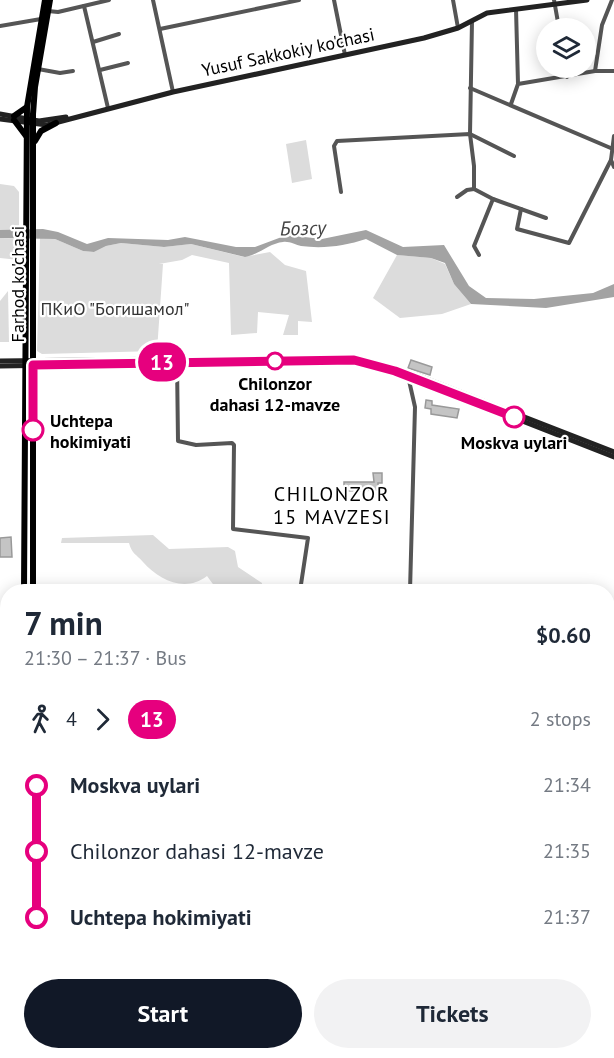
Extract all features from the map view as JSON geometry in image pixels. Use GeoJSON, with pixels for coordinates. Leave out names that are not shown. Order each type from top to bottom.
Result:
{"type":"FeatureCollection","features":[{"type":"Feature","properties":{"kind":"main road"},"geometry":{"type":"LineString","coordinates":[[29,193],[33,144],[27,107],[45,0]]}},
{"type":"Feature","properties":{"kind":"main road"},"geometry":{"type":"LineString","coordinates":[[29,193],[27,140],[51,0]]}},
{"type":"Feature","properties":{"kind":"main road","name":"Yusuf Sakkokiy ko'chasi"},"geometry":{"type":"LineString","coordinates":[[0,117],[56,123],[173,92],[424,38],[458,28],[487,13],[554,2],[587,0]]}},
{"type":"Feature","properties":{"kind":"main road"},"geometry":{"type":"LineString","coordinates":[[27,107],[14,118],[27,140]]}},
{"type":"Feature","properties":{"kind":"main road","name":"Yusuf Sakkokiy ko'chasi"},"geometry":{"type":"LineString","coordinates":[[30,122],[48,121],[87,110],[108,108]]}},
{"type":"Feature","properties":{"kind":"main road"},"geometry":{"type":"LineString","coordinates":[[33,144],[40,131],[56,123]]}},
{"type":"Feature","properties":{"kind":"main road","name":"Farhod ko'chasi"},"geometry":{"type":"LineString","coordinates":[[24,584],[25,363],[29,193]]}},
{"type":"Feature","properties":{"kind":"main road","name":"Farhod ko'chasi"},"geometry":{"type":"LineString","coordinates":[[28,284],[33,362],[33,584]]}},
{"type":"Feature","properties":{"kind":"main road"},"geometry":{"type":"LineString","coordinates":[[0,366],[33,362],[354,357],[408,374],[614,454]]}},
{"type":"Feature","properties":{"kind":"main road"},"geometry":{"type":"LineString","coordinates":[[33,362],[354,360],[408,374]]}},
{"type":"Feature","properties":{"kind":"main road"},"geometry":{"type":"LineString","coordinates":[[0,361],[25,363]]}},
{"type":"Feature","properties":{"kind":"street"},"geometry":{"type":"LineString","coordinates":[[48,11],[58,12],[109,0]]}},
{"type":"Feature","properties":{"kind":"street"},"geometry":{"type":"LineString","coordinates":[[153,0],[173,92]]}},
{"type":"Feature","properties":{"kind":"street"},"geometry":{"type":"LineString","coordinates":[[160,29],[298,0]]}},
{"type":"Feature","properties":{"kind":"street"},"geometry":{"type":"LineString","coordinates":[[334,0],[345,55]]}},
{"type":"Feature","properties":{"kind":"street"},"geometry":{"type":"LineString","coordinates":[[453,0],[458,28]]}},
{"type":"Feature","properties":{"kind":"street"},"geometry":{"type":"LineString","coordinates":[[612,0],[602,25],[596,71],[614,71]]}},
{"type":"Feature","properties":{"kind":"street"},"geometry":{"type":"LineString","coordinates":[[554,2],[557,18]]}},
{"type":"Feature","properties":{"kind":"street"},"geometry":{"type":"LineString","coordinates":[[84,6],[108,108]]}},
{"type":"Feature","properties":{"kind":"street"},"geometry":{"type":"LineString","coordinates":[[511,105],[518,84],[516,9]]}},
{"type":"Feature","properties":{"kind":"street"},"geometry":{"type":"LineString","coordinates":[[0,26],[41,20]]}},
{"type":"Feature","properties":{"kind":"street"},"geometry":{"type":"LineString","coordinates":[[472,20],[470,134],[474,189]]}},
{"type":"Feature","properties":{"kind":"street"},"geometry":{"type":"LineString","coordinates":[[93,42],[119,34]]}},
{"type":"Feature","properties":{"kind":"street"},"geometry":{"type":"LineString","coordinates":[[100,70],[128,63]]}},
{"type":"Feature","properties":{"kind":"street"},"geometry":{"type":"LineString","coordinates":[[38,69],[60,73],[73,71]]}},
{"type":"Feature","properties":{"kind":"street"},"geometry":{"type":"LineString","coordinates":[[518,84],[560,78]]}},
{"type":"Feature","properties":{"kind":"street"},"geometry":{"type":"LineString","coordinates":[[470,88],[612,149]]}},
{"type":"Feature","properties":{"kind":"street"},"geometry":{"type":"LineString","coordinates":[[341,192],[334,146],[337,141],[470,134],[514,156]]}},
{"type":"Feature","properties":{"kind":"street"},"geometry":{"type":"LineString","coordinates":[[521,209],[517,229],[569,243],[611,160],[614,136]]}},
{"type":"Feature","properties":{"kind":"street"},"geometry":{"type":"LineString","coordinates":[[611,160],[614,167]]}},
{"type":"Feature","properties":{"kind":"street"},"geometry":{"type":"LineString","coordinates":[[457,197],[467,190],[474,189],[493,199],[546,218]]}},
{"type":"Feature","properties":{"kind":"street"},"geometry":{"type":"LineString","coordinates":[[479,255],[474,246],[493,199]]}},
{"type":"Feature","properties":{"kind":"street"},"geometry":{"type":"LineString","coordinates":[[177,362],[178,441],[196,445],[231,443],[234,445],[233,529],[308,538],[301,584]]}},
{"type":"Feature","properties":{"kind":"street"},"geometry":{"type":"LineString","coordinates":[[408,374],[415,407],[410,584]]}},
{"type":"Feature","properties":{"kind":"green space"},"geometry":{"type":"Polygon","coordinates":[[[306,140],[312,179],[292,183],[286,144],[306,140]]]}},
{"type":"Feature","properties":{"kind":"green space"},"geometry":{"type":"Polygon","coordinates":[[[0,184],[14,186],[19,192],[19,230],[0,230],[0,184]]]}},
{"type":"Feature","properties":{"kind":"green space"},"geometry":{"type":"Polygon","coordinates":[[[0,238],[19,239],[19,260],[0,258],[0,238]]]}},
{"type":"Feature","properties":{"kind":"green space","name":"ПКиО \"Богишамол\""},"geometry":{"type":"Polygon","coordinates":[[[40,238],[55,239],[83,251],[94,252],[106,246],[121,243],[164,247],[191,244],[244,257],[270,252],[285,265],[306,271],[312,322],[298,321],[298,335],[283,335],[289,315],[258,312],[257,333],[231,335],[229,263],[192,255],[182,260],[159,264],[163,264],[157,351],[42,354],[37,351],[40,238]]]}},
{"type":"Feature","properties":{"kind":"green space"},"geometry":{"type":"Polygon","coordinates":[[[397,255],[431,258],[445,264],[454,284],[471,304],[442,314],[400,318],[373,298],[397,255]]]}},
{"type":"Feature","properties":{"kind":"green space"},"geometry":{"type":"Polygon","coordinates":[[[8,291],[9,342],[0,342],[0,301],[8,291]]]}},
{"type":"Feature","properties":{"kind":"green space"},"geometry":{"type":"Polygon","coordinates":[[[153,535],[169,549],[228,547],[235,551],[238,567],[262,584],[213,584],[207,576],[190,584],[181,584],[164,579],[149,568],[133,552],[129,543],[61,543],[62,538],[153,535]]]}},
{"type":"Feature","properties":{"kind":"shaded area","name":"Бозсу"},"geometry":{"type":"Polygon","coordinates":[[[43,229],[58,232],[87,244],[108,238],[168,240],[185,237],[236,247],[255,247],[287,235],[322,239],[366,230],[403,247],[444,245],[469,286],[486,298],[534,299],[593,293],[614,284],[614,297],[546,308],[471,304],[454,284],[445,263],[431,258],[397,255],[366,239],[326,247],[309,247],[283,242],[273,244],[245,257],[191,244],[164,247],[121,243],[106,246],[94,252],[83,251],[55,239],[0,238],[0,230],[43,229]]]}},
{"type":"Feature","properties":{"kind":"building"},"geometry":{"type":"Polygon","coordinates":[[[411,360],[432,367],[430,375],[408,368],[411,360]]]}},
{"type":"Feature","properties":{"kind":"building"},"geometry":{"type":"Polygon","coordinates":[[[426,400],[432,401],[432,405],[459,409],[457,418],[431,414],[431,409],[425,408],[426,400]]]}},
{"type":"Feature","properties":{"kind":"building"},"geometry":{"type":"Polygon","coordinates":[[[373,473],[382,473],[382,483],[378,483],[378,490],[344,491],[344,482],[374,482],[373,473]]]}},
{"type":"Feature","properties":{"kind":"building"},"geometry":{"type":"Polygon","coordinates":[[[11,537],[12,557],[0,557],[0,538],[11,537]]]}},
{"type":"Feature","properties":{"kind":"bus line","name":"13"},"geometry":{"type":"LineString","coordinates":[[33,430],[33,365],[89,363],[354,360],[395,371],[514,417]]}},
{"type":"Feature","properties":{"kind":"place","name":"Chilonzor dahasi 12-mavze"},"geometry":{"type":"Point","coordinates":[275,361]}},
{"type":"Feature","properties":{"kind":"place","name":"Moskva uylari"},"geometry":{"type":"Point","coordinates":[514,417]}},
{"type":"Feature","properties":{"kind":"place","name":"Uchtepa hokimiyati"},"geometry":{"type":"Point","coordinates":[33,430]}},
{"type":"Feature","properties":{"kind":"district","name":"CHILONZOR 15 MAVZESI"},"geometry":{"type":"Point","coordinates":[332,506]}}]}
